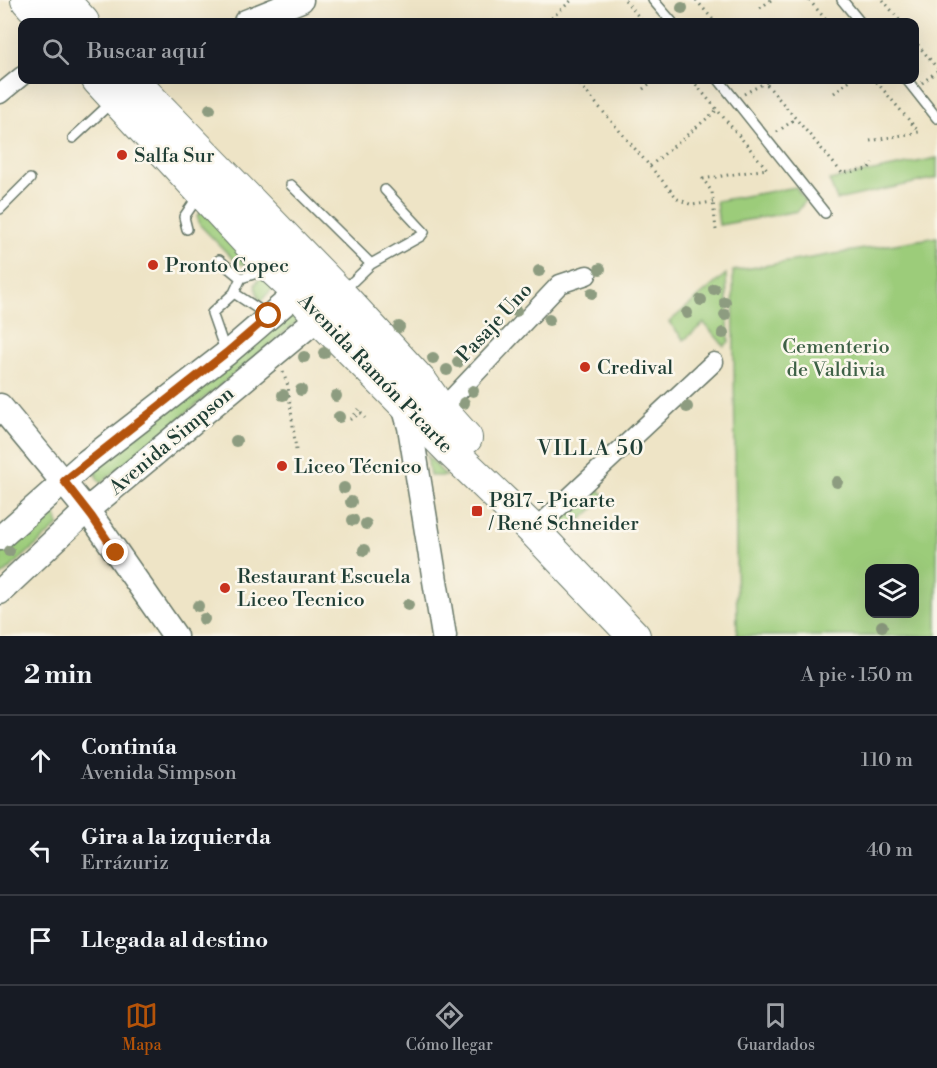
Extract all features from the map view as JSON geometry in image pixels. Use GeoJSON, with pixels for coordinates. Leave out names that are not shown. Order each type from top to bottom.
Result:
{"type":"FeatureCollection","features":[{"type":"Feature","properties":{"kind":"highway"},"geometry":{"type":"LineString","coordinates":[[27,0],[43,18]]}},
{"type":"Feature","properties":{"kind":"highway"},"geometry":{"type":"LineString","coordinates":[[63,0],[79,18]]}},
{"type":"Feature","properties":{"kind":"highway"},"geometry":{"type":"LineString","coordinates":[[165,84],[169,119]]}},
{"type":"Feature","properties":{"kind":"highway","name":"Avenida Ramón Picarte"},"geometry":{"type":"LineString","coordinates":[[115,86],[169,119],[348,303],[422,383],[441,410],[543,522],[659,636]]}},
{"type":"Feature","properties":{"kind":"highway","name":"Avenida Ramón Picarte"},"geometry":{"type":"LineString","coordinates":[[115,86],[201,190],[272,268],[531,528],[634,636]]}},
{"type":"Feature","properties":{"kind":"highway"},"geometry":{"type":"LineString","coordinates":[[298,292],[312,290],[348,303]]}},
{"type":"Feature","properties":{"kind":"main road"},"geometry":{"type":"LineString","coordinates":[[256,18],[301,0]]}},
{"type":"Feature","properties":{"kind":"main road","name":"Avenida Simpson"},"geometry":{"type":"LineString","coordinates":[[0,538],[64,481],[226,353],[298,292]]}},
{"type":"Feature","properties":{"kind":"main road","name":"Avenida Simpson"},"geometry":{"type":"LineString","coordinates":[[0,592],[87,510],[319,317]]}},
{"type":"Feature","properties":{"kind":"main road"},"geometry":{"type":"LineString","coordinates":[[403,402],[410,427],[444,636]]}},
{"type":"Feature","properties":{"kind":"main road"},"geometry":{"type":"LineString","coordinates":[[0,406],[87,510],[175,636]]}},
{"type":"Feature","properties":{"kind":"street"},"geometry":{"type":"LineString","coordinates":[[0,94],[18,79]]}},
{"type":"Feature","properties":{"kind":"street","name":"Pasaje Uno"},"geometry":{"type":"LineString","coordinates":[[441,410],[560,285],[586,275]]}},
{"type":"Feature","properties":{"kind":"street"},"geometry":{"type":"LineString","coordinates":[[543,522],[714,362]]}},
{"type":"Feature","properties":{"kind":"lane"},"geometry":{"type":"LineString","coordinates":[[653,0],[669,18]]}},
{"type":"Feature","properties":{"kind":"lane"},"geometry":{"type":"LineString","coordinates":[[842,0],[857,18]]}},
{"type":"Feature","properties":{"kind":"lane"},"geometry":{"type":"LineString","coordinates":[[722,84],[825,213]]}},
{"type":"Feature","properties":{"kind":"lane"},"geometry":{"type":"LineString","coordinates":[[911,84],[937,118]]}},
{"type":"Feature","properties":{"kind":"lane"},"geometry":{"type":"LineString","coordinates":[[73,138],[115,86]]}},
{"type":"Feature","properties":{"kind":"lane"},"geometry":{"type":"LineString","coordinates":[[0,209],[30,179]]}},
{"type":"Feature","properties":{"kind":"lane"},"geometry":{"type":"LineString","coordinates":[[291,186],[371,264]]}},
{"type":"Feature","properties":{"kind":"lane"},"geometry":{"type":"LineString","coordinates":[[187,229],[184,217],[201,190]]}},
{"type":"Feature","properties":{"kind":"lane"},"geometry":{"type":"LineString","coordinates":[[348,303],[371,264],[421,236],[424,232],[385,190]]}},
{"type":"Feature","properties":{"kind":"lane"},"geometry":{"type":"LineString","coordinates":[[219,260],[241,278]]}},
{"type":"Feature","properties":{"kind":"lane"},"geometry":{"type":"LineString","coordinates":[[226,353],[212,313],[234,292],[241,278],[272,268]]}},
{"type":"Feature","properties":{"kind":"lane"},"geometry":{"type":"LineString","coordinates":[[234,292],[269,316]]}},
{"type":"Feature","properties":{"kind":"path"},"geometry":{"type":"LineString","coordinates":[[552,18],[572,0]]}},
{"type":"Feature","properties":{"kind":"path"},"geometry":{"type":"LineString","coordinates":[[625,0],[640,18]]}},
{"type":"Feature","properties":{"kind":"path"},"geometry":{"type":"LineString","coordinates":[[696,0],[712,18]]}},
{"type":"Feature","properties":{"kind":"path"},"geometry":{"type":"LineString","coordinates":[[760,8],[771,0]]}},
{"type":"Feature","properties":{"kind":"path"},"geometry":{"type":"LineString","coordinates":[[809,0],[825,18]]}},
{"type":"Feature","properties":{"kind":"path"},"geometry":{"type":"LineString","coordinates":[[883,0],[898,18]]}},
{"type":"Feature","properties":{"kind":"path"},"geometry":{"type":"LineString","coordinates":[[915,89],[937,69],[919,45]]}},
{"type":"Feature","properties":{"kind":"path"},"geometry":{"type":"LineString","coordinates":[[579,84],[678,199],[692,205],[713,202]]}},
{"type":"Feature","properties":{"kind":"path"},"geometry":{"type":"LineString","coordinates":[[643,89],[649,84]]}},
{"type":"Feature","properties":{"kind":"path"},"geometry":{"type":"LineString","coordinates":[[695,84],[767,169],[703,179],[712,192],[716,230]]}},
{"type":"Feature","properties":{"kind":"path"},"geometry":{"type":"LineString","coordinates":[[735,99],[759,84]]}},
{"type":"Feature","properties":{"kind":"path"},"geometry":{"type":"LineString","coordinates":[[766,84],[842,173],[868,169],[873,163]]}},
{"type":"Feature","properties":{"kind":"path"},"geometry":{"type":"LineString","coordinates":[[834,93],[845,84]]}},
{"type":"Feature","properties":{"kind":"path"},"geometry":{"type":"LineString","coordinates":[[870,141],[919,132],[878,84]]}},
{"type":"Feature","properties":{"kind":"path"},"geometry":{"type":"LineString","coordinates":[[650,166],[717,110]]}},
{"type":"Feature","properties":{"kind":"path"},"geometry":{"type":"LineString","coordinates":[[766,140],[795,119]]}},
{"type":"Feature","properties":{"kind":"path"},"geometry":{"type":"LineString","coordinates":[[279,367],[288,386],[296,450]]}},
{"type":"Feature","properties":{"kind":"path"},"geometry":{"type":"LineString","coordinates":[[359,409],[351,419],[361,413],[365,418]]}},
{"type":"Feature","properties":{"kind":"green space"},"geometry":{"type":"Polygon","coordinates":[[[937,158],[937,178],[837,200],[829,180],[937,158]]]}},
{"type":"Feature","properties":{"kind":"green space"},"geometry":{"type":"Polygon","coordinates":[[[796,187],[805,201],[798,211],[719,225],[716,201],[796,187]]]}},
{"type":"Feature","properties":{"kind":"green space"},"geometry":{"type":"Polygon","coordinates":[[[203,210],[251,262],[246,265],[237,263],[200,225],[197,216],[203,210]]]}},
{"type":"Feature","properties":{"kind":"green space","name":"Cementerio de Valdivia"},"geometry":{"type":"Polygon","coordinates":[[[937,237],[937,636],[737,636],[733,271],[937,237]]]}},
{"type":"Feature","properties":{"kind":"green space"},"geometry":{"type":"Polygon","coordinates":[[[726,274],[729,342],[724,346],[704,323],[684,340],[669,322],[726,274]]]}},
{"type":"Feature","properties":{"kind":"green space"},"geometry":{"type":"Polygon","coordinates":[[[264,277],[274,287],[260,302],[255,285],[264,277]]]}},
{"type":"Feature","properties":{"kind":"green space"},"geometry":{"type":"Polygon","coordinates":[[[294,309],[302,318],[101,483],[99,481],[96,476],[97,467],[294,309]]]}},
{"type":"Feature","properties":{"kind":"green space"},"geometry":{"type":"Polygon","coordinates":[[[427,455],[446,476],[430,476],[427,455]]]}},
{"type":"Feature","properties":{"kind":"green space"},"geometry":{"type":"Polygon","coordinates":[[[596,486],[606,498],[570,529],[561,519],[562,515],[596,486]]]}},
{"type":"Feature","properties":{"kind":"green space"},"geometry":{"type":"Polygon","coordinates":[[[48,510],[56,516],[58,526],[0,577],[0,552],[48,510]]]}},
{"type":"Feature","properties":{"kind":"place","name":"Salfa Sur"},"geometry":{"type":"Point","coordinates":[122,155]}},
{"type":"Feature","properties":{"kind":"place","name":"Pronto Copec"},"geometry":{"type":"Point","coordinates":[153,265]}},
{"type":"Feature","properties":{"kind":"place","name":"Credival"},"geometry":{"type":"Point","coordinates":[585,367]}},
{"type":"Feature","properties":{"kind":"place","name":"Liceo Técnico"},"geometry":{"type":"Point","coordinates":[282,466]}},
{"type":"Feature","properties":{"kind":"place","name":"P817 - Picarte / René Schneider"},"geometry":{"type":"Point","coordinates":[477,511]}},
{"type":"Feature","properties":{"kind":"place","name":"Restaurant Escuela Liceo Tecnico"},"geometry":{"type":"Point","coordinates":[225,588]}},
{"type":"Feature","properties":{"kind":"district","name":"VILLA 50"},"geometry":{"type":"Point","coordinates":[591,448]}},
{"type":"Feature","properties":{"kind":"route"},"geometry":{"type":"LineString","coordinates":[[116,553],[64,481],[226,353],[269,316]]}}]}
